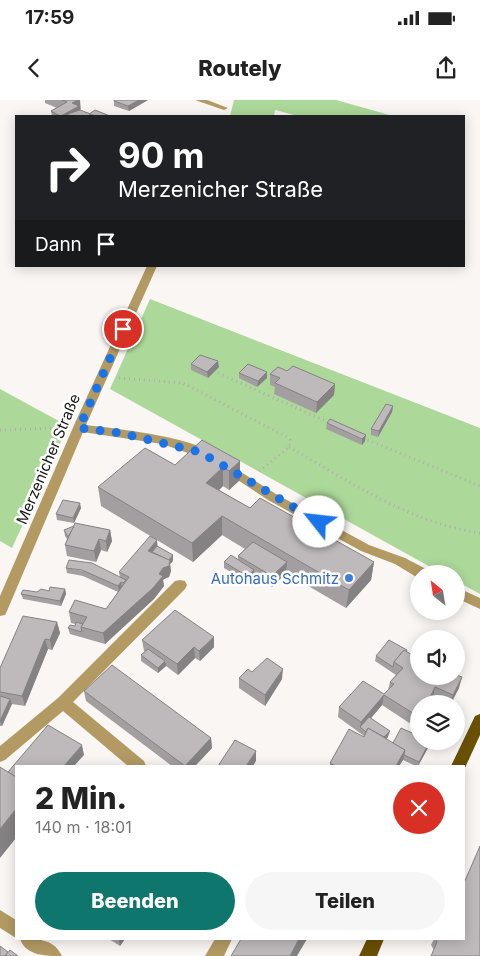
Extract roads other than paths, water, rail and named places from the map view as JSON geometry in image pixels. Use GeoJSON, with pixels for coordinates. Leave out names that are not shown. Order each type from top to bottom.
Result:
{"type":"FeatureCollection","features":[{"type":"Feature","properties":{"kind":"main road"},"geometry":{"type":"LineString","coordinates":[[458,765],[480,720]]}},
{"type":"Feature","properties":{"kind":"main road"},"geometry":{"type":"LineString","coordinates":[[368,956],[376,940]]}},
{"type":"Feature","properties":{"kind":"street"},"geometry":{"type":"LineString","coordinates":[[199,100],[224,108]]}},
{"type":"Feature","properties":{"kind":"street","name":"Merzenicher Straße"},"geometry":{"type":"LineString","coordinates":[[0,611],[152,267]]}},
{"type":"Feature","properties":{"kind":"street"},"geometry":{"type":"LineString","coordinates":[[80,426],[120,433],[200,452],[244,476],[272,497],[366,548],[410,567]]}},
{"type":"Feature","properties":{"kind":"street"},"geometry":{"type":"LineString","coordinates":[[0,755],[62,702],[180,585]]}},
{"type":"Feature","properties":{"kind":"street"},"geometry":{"type":"LineString","coordinates":[[465,596],[480,604]]}},
{"type":"Feature","properties":{"kind":"street"},"geometry":{"type":"LineString","coordinates":[[62,702],[138,765]]}},
{"type":"Feature","properties":{"kind":"street"},"geometry":{"type":"LineString","coordinates":[[0,918],[15,929]]}},
{"type":"Feature","properties":{"kind":"street"},"geometry":{"type":"LineString","coordinates":[[214,956],[223,940]]}},
{"type":"Feature","properties":{"kind":"place","name":"Autohaus Schmitz"},"geometry":{"type":"Point","coordinates":[349,578]}}]}
